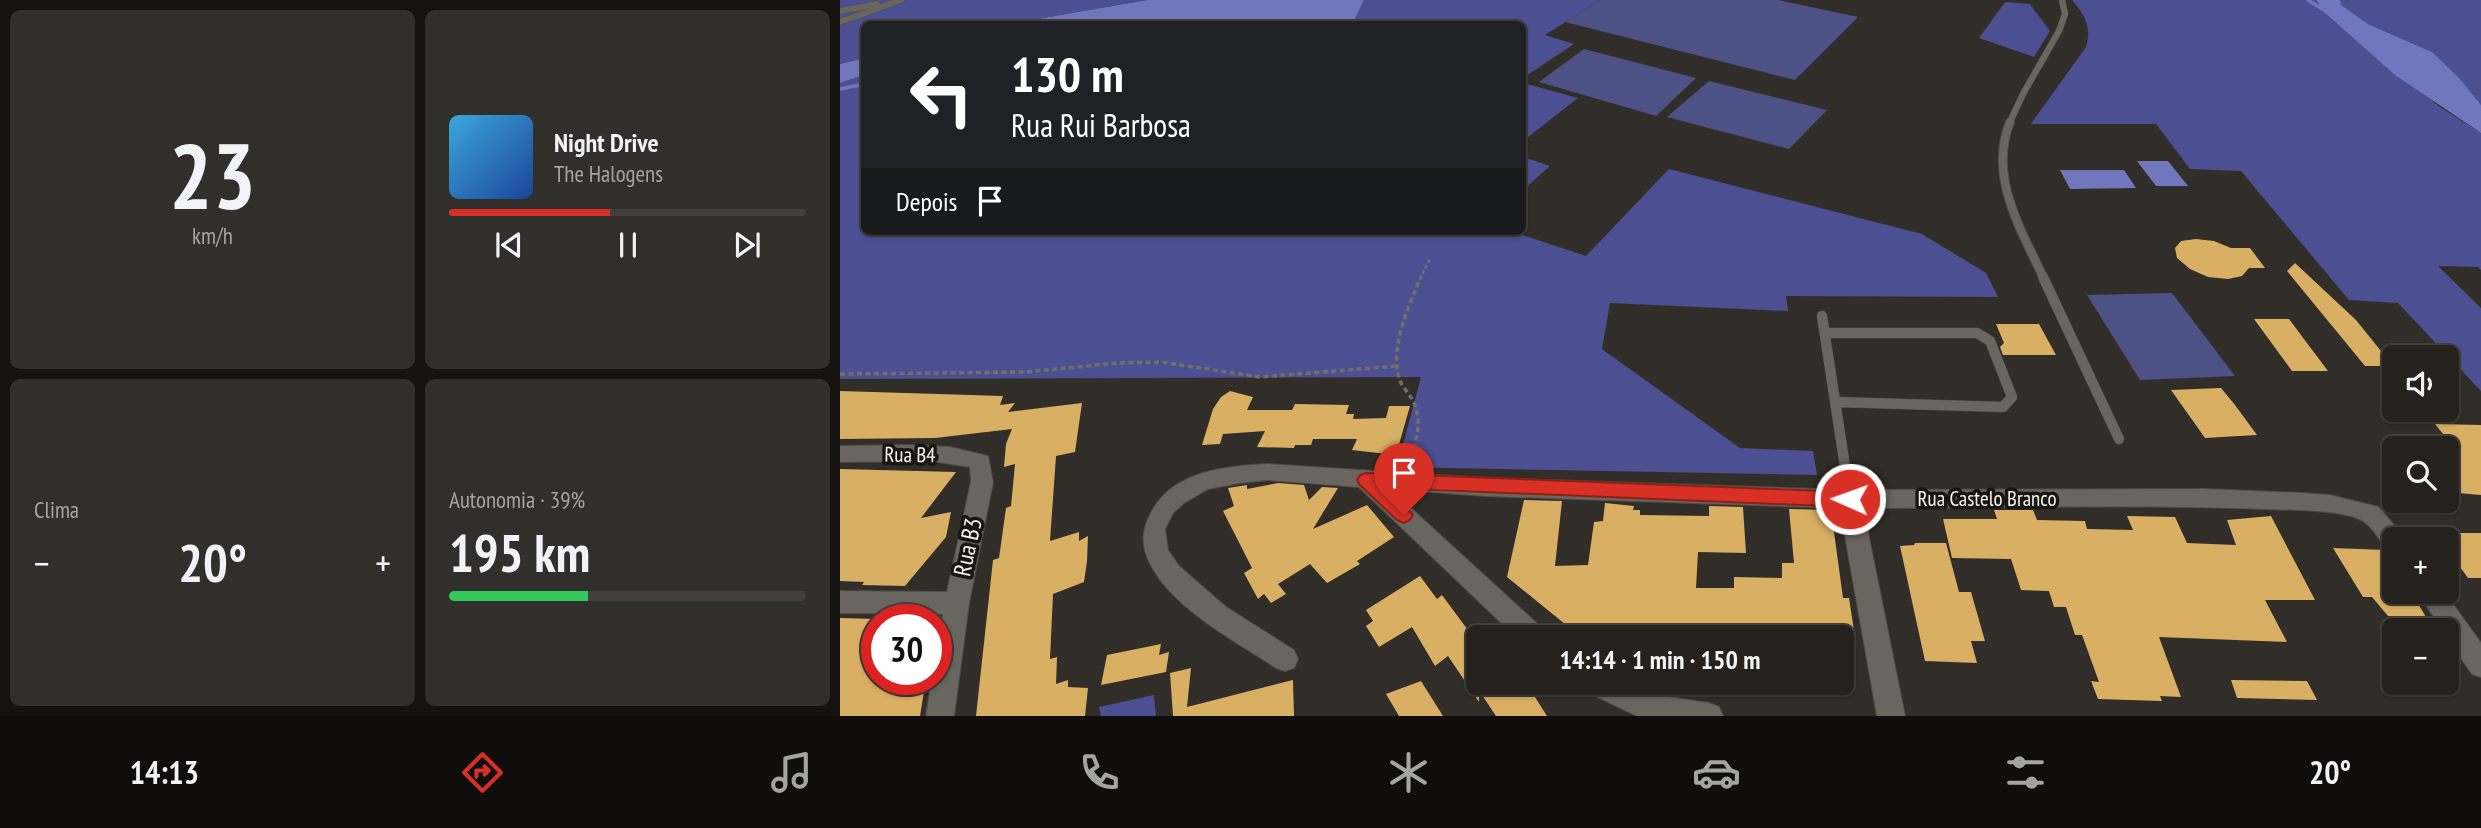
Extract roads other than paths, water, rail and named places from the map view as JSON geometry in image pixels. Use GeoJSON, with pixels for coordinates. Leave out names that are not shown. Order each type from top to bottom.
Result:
{"type":"FeatureCollection","features":[{"type":"Feature","properties":{"kind":"street","name":"Rua B4"},"geometry":{"type":"LineString","coordinates":[[840,454],[951,456],[980,462]]}},
{"type":"Feature","properties":{"kind":"street","name":"Rua B3"},"geometry":{"type":"LineString","coordinates":[[940,716],[957,603],[982,482],[980,462]]}},
{"type":"Feature","properties":{"kind":"street","name":"Rua Castelo Branco"},"geometry":{"type":"LineString","coordinates":[[1285,659],[1204,605],[1173,578],[1158,557],[1152,543],[1154,525],[1168,504],[1184,491],[1206,480],[1241,473],[1308,474],[1400,482],[1850,499],[2219,499],[2330,504],[2371,514],[2382,527]]}},
{"type":"Feature","properties":{"kind":"street"},"geometry":{"type":"LineString","coordinates":[[1366,480],[1521,625]]}},
{"type":"Feature","properties":{"kind":"street"},"geometry":{"type":"LineString","coordinates":[[1850,499],[1891,716]]}},
{"type":"Feature","properties":{"kind":"street"},"geometry":{"type":"LineString","coordinates":[[840,602],[957,603]]}},
{"type":"Feature","properties":{"kind":"street"},"geometry":{"type":"LineString","coordinates":[[2438,604],[2481,665]]}},
{"type":"Feature","properties":{"kind":"street"},"geometry":{"type":"LineString","coordinates":[[1622,695],[1647,707],[1709,716]]}},
{"type":"Feature","properties":{"kind":"lane"},"geometry":{"type":"LineString","coordinates":[[840,11],[899,0]]}},
{"type":"Feature","properties":{"kind":"lane"},"geometry":{"type":"LineString","coordinates":[[840,22],[899,0]]}},
{"type":"Feature","properties":{"kind":"lane"},"geometry":{"type":"LineString","coordinates":[[2062,0],[2065,15],[2059,31],[2004,136],[2001,160],[2004,186],[2015,219],[2119,439]]}},
{"type":"Feature","properties":{"kind":"lane"},"geometry":{"type":"LineString","coordinates":[[1822,316],[1850,499]]}},
{"type":"Feature","properties":{"kind":"lane"},"geometry":{"type":"LineString","coordinates":[[1825,333],[1977,333],[1990,341],[2012,397],[2003,407],[1836,402]]}},
{"type":"Feature","properties":{"kind":"waterway"},"geometry":{"type":"LineString","coordinates":[[2308,0],[2327,12]]}},
{"type":"Feature","properties":{"kind":"waterway"},"geometry":{"type":"LineString","coordinates":[[840,89],[861,85]]}}]}
